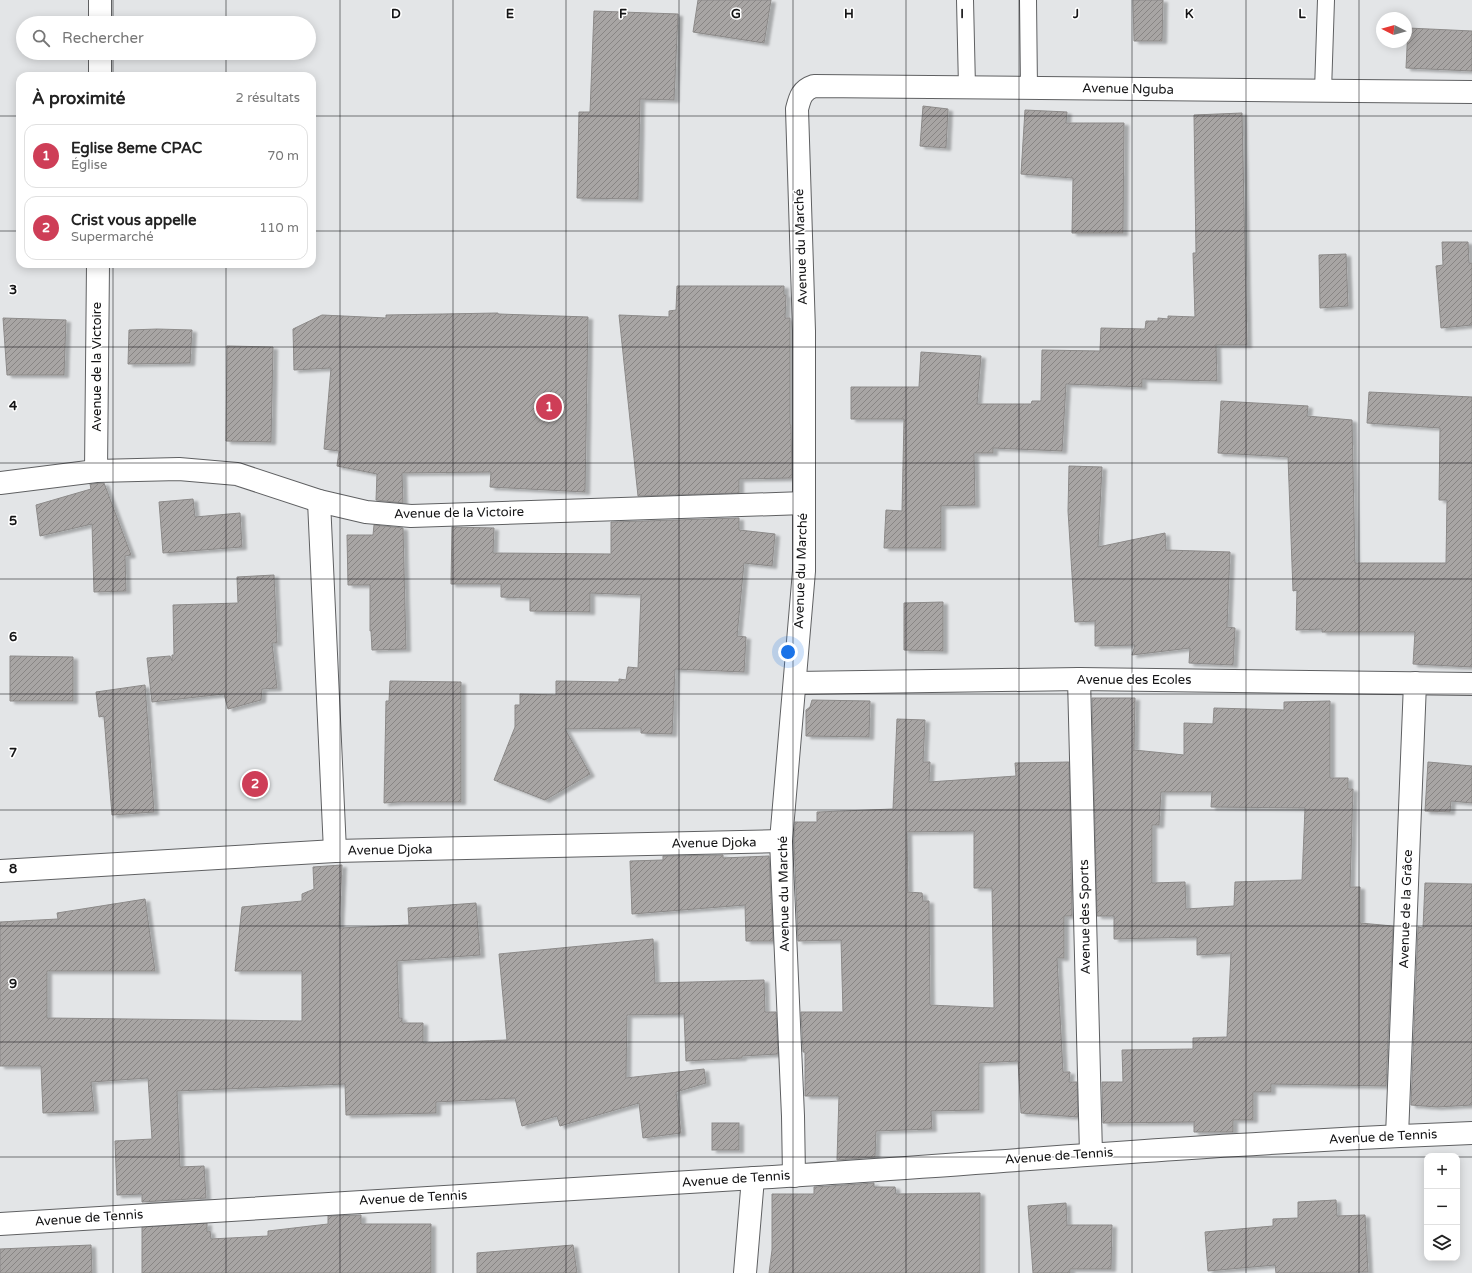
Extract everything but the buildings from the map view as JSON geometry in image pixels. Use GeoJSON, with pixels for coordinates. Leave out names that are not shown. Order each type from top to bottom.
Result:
{"type":"FeatureCollection","features":[{"type":"Feature","properties":{"kind":"street"},"geometry":{"type":"LineString","coordinates":[[100,0],[100,16]]}},
{"type":"Feature","properties":{"kind":"street"},"geometry":{"type":"LineString","coordinates":[[100,60],[100,72]]}},
{"type":"Feature","properties":{"kind":"street","name":"Avenue Nguba"},"geometry":{"type":"LineString","coordinates":[[797,109],[802,94],[807,88],[814,86],[1472,92]]}},
{"type":"Feature","properties":{"kind":"street","name":"Avenue du Marché"},"geometry":{"type":"LineString","coordinates":[[794,1176],[793,1116],[781,841],[804,571],[804,331],[797,109]]}},
{"type":"Feature","properties":{"kind":"street","name":"Avenue de la Victoire"},"geometry":{"type":"LineString","coordinates":[[96,471],[98,268]]}},
{"type":"Feature","properties":{"kind":"street","name":"Avenue de la Victoire"},"geometry":{"type":"LineString","coordinates":[[0,482],[96,471],[179,469],[237,474],[319,501],[366,512],[411,516],[804,503]]}},
{"type":"Feature","properties":{"kind":"street"},"geometry":{"type":"LineString","coordinates":[[319,501],[335,851]]}},
{"type":"Feature","properties":{"kind":"street","name":"Avenue des Ecoles"},"geometry":{"type":"LineString","coordinates":[[795,683],[1079,679],[1472,684]]}},
{"type":"Feature","properties":{"kind":"street","name":"Avenue des Sports"},"geometry":{"type":"LineString","coordinates":[[1079,679],[1091,1154]]}},
{"type":"Feature","properties":{"kind":"street","name":"Avenue de la Grâce"},"geometry":{"type":"LineString","coordinates":[[1397,1136],[1415,683]]}},
{"type":"Feature","properties":{"kind":"street","name":"Avenue Djoka"},"geometry":{"type":"LineString","coordinates":[[0,871],[335,851],[781,841]]}},
{"type":"Feature","properties":{"kind":"street","name":"Avenue de Tennis"},"geometry":{"type":"LineString","coordinates":[[0,1224],[794,1176],[1091,1154],[1472,1133]]}},
{"type":"Feature","properties":{"kind":"street"},"geometry":{"type":"LineString","coordinates":[[745,1273],[752,1178]]}},
{"type":"Feature","properties":{"kind":"lane"},"geometry":{"type":"LineString","coordinates":[[965,0],[967,87]]}},
{"type":"Feature","properties":{"kind":"lane"},"geometry":{"type":"LineString","coordinates":[[1028,0],[1029,88]]}},
{"type":"Feature","properties":{"kind":"lane"},"geometry":{"type":"LineString","coordinates":[[1323,91],[1326,0]]}},
{"type":"Feature","properties":{"kind":"place","name":"Eglise 8eme CPAC"},"geometry":{"type":"Point","coordinates":[549,407]}},
{"type":"Feature","properties":{"kind":"place","name":"Crist vous appelle"},"geometry":{"type":"Point","coordinates":[255,784]}}]}
